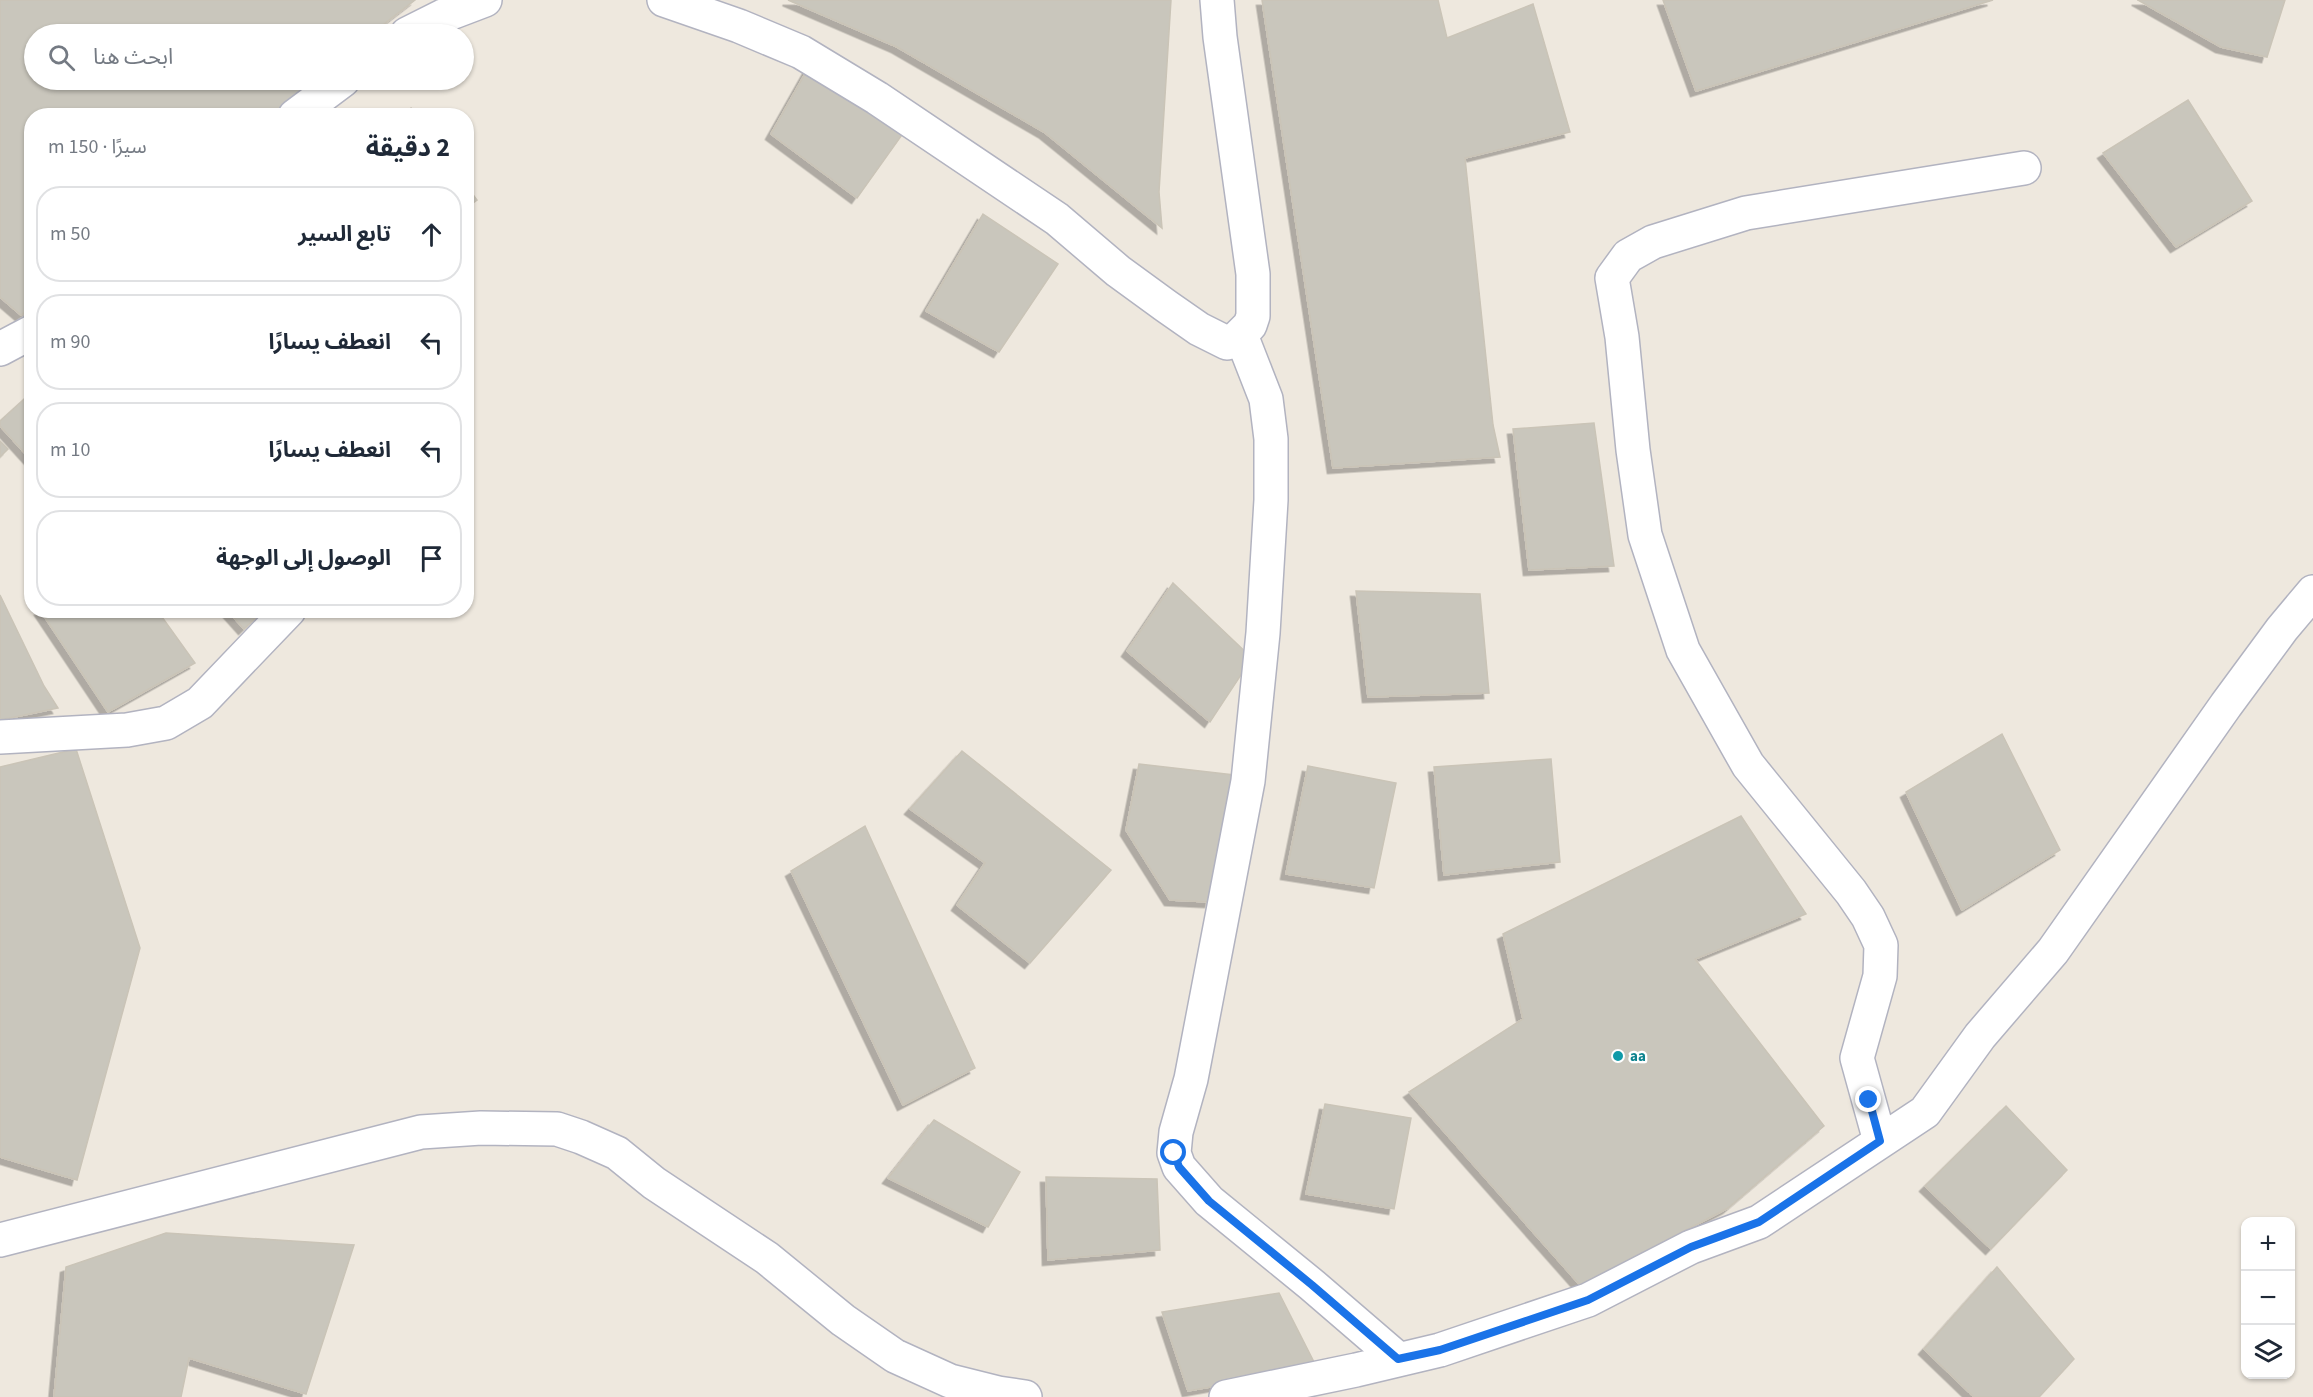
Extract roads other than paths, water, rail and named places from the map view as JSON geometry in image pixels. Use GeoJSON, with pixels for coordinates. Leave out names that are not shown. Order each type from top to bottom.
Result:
{"type":"FeatureCollection","features":[{"type":"Feature","properties":{"kind":"street"},"geometry":{"type":"LineString","coordinates":[[427,24],[485,0]]}},
{"type":"Feature","properties":{"kind":"street"},"geometry":{"type":"LineString","coordinates":[[664,0],[739,26],[801,52],[935,135],[1058,219],[1118,271],[1199,329],[1227,343],[1241,335],[1254,316],[1253,274],[1220,37],[1218,0]]}},
{"type":"Feature","properties":{"kind":"street"},"geometry":{"type":"LineString","coordinates":[[306,108],[330,90]]}},
{"type":"Feature","properties":{"kind":"street"},"geometry":{"type":"LineString","coordinates":[[1880,1141],[1857,1058],[1880,976],[1881,945],[1868,917],[1851,892],[1748,765],[1683,650],[1646,535],[1633,450],[1622,337],[1612,278],[1629,256],[1653,242],[1746,213],[2024,168]]}},
{"type":"Feature","properties":{"kind":"street"},"geometry":{"type":"LineString","coordinates":[[1241,335],[1266,399],[1271,439],[1271,500],[1263,633],[1248,781],[1191,1079],[1176,1132],[1174,1153],[1179,1167],[1209,1201],[1398,1359]]}},
{"type":"Feature","properties":{"kind":"street"},"geometry":{"type":"LineString","coordinates":[[0,349],[24,336]]}},
{"type":"Feature","properties":{"kind":"street"},"geometry":{"type":"LineString","coordinates":[[1226,1397],[1440,1350],[1588,1300],[1691,1247],[1759,1222],[1925,1112],[1980,1035],[2053,951],[2226,705],[2282,629],[2313,592]]}},
{"type":"Feature","properties":{"kind":"street"},"geometry":{"type":"LineString","coordinates":[[0,737],[127,730],[166,723],[200,702],[281,618]]}},
{"type":"Feature","properties":{"kind":"street"},"geometry":{"type":"LineString","coordinates":[[0,1240],[422,1132],[481,1128],[557,1129],[617,1153],[654,1183],[767,1258],[843,1320],[895,1356],[950,1381],[998,1394],[1025,1397]]}},
{"type":"Feature","properties":{"kind":"place","name":"aa"},"geometry":{"type":"Point","coordinates":[1618,1056]}}]}
